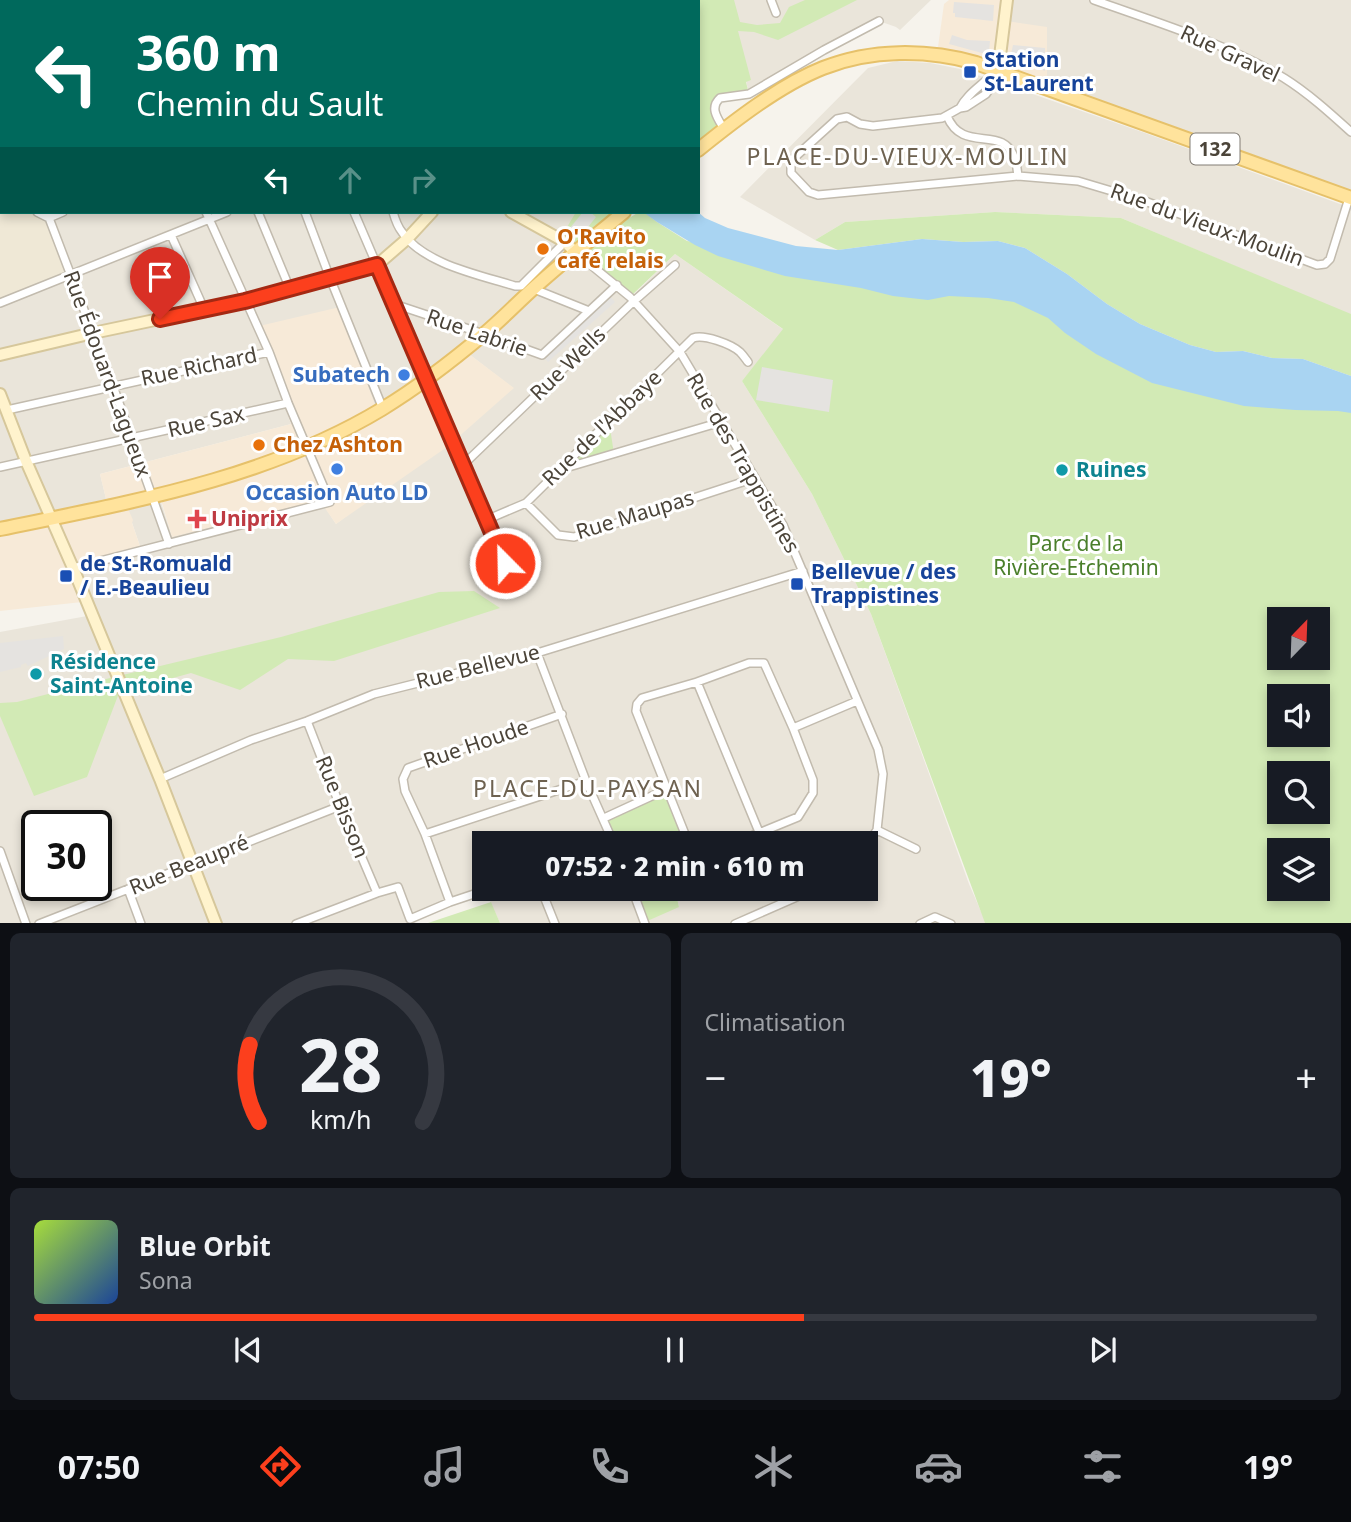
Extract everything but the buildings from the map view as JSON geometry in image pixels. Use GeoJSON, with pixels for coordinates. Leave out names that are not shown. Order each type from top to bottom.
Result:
{"type":"FeatureCollection","features":[{"type":"Feature","properties":{"kind":"main road","name":"132"},"geometry":{"type":"LineString","coordinates":[[700,148],[747,112],[823,68],[847,61],[894,54],[931,53],[995,70],[1350,198]]}},
{"type":"Feature","properties":{"kind":"main road"},"geometry":{"type":"LineString","coordinates":[[0,529],[152,498],[232,475],[290,455],[358,423],[426,380],[484,334],[533,288],[622,214]]}},
{"type":"Feature","properties":{"kind":"street"},"geometry":{"type":"LineString","coordinates":[[771,0],[776,13]]}},
{"type":"Feature","properties":{"kind":"street"},"geometry":{"type":"LineString","coordinates":[[995,70],[1001,51],[1007,0]]}},
{"type":"Feature","properties":{"kind":"street","name":"Rue Gravel"},"geometry":{"type":"LineString","coordinates":[[1094,0],[1218,44],[1252,60],[1317,102],[1351,132]]}},
{"type":"Feature","properties":{"kind":"street"},"geometry":{"type":"LineString","coordinates":[[724,129],[714,111],[720,98],[749,94],[814,55],[879,21]]}},
{"type":"Feature","properties":{"kind":"street","name":"Rue du Vieux-Moulin"},"geometry":{"type":"LineString","coordinates":[[995,70],[994,83],[986,94],[966,107],[936,120],[866,126],[841,117],[794,158],[791,173],[809,192],[818,195],[1018,176],[1087,183],[1317,265],[1325,264],[1330,259],[1350,198]]}},
{"type":"Feature","properties":{"kind":"street"},"geometry":{"type":"LineString","coordinates":[[947,116],[953,127],[962,135],[993,139],[1005,145],[1015,159],[1018,176]]}},
{"type":"Feature","properties":{"kind":"street"},"geometry":{"type":"LineString","coordinates":[[41,214],[49,218],[58,214]]}},
{"type":"Feature","properties":{"kind":"street"},"geometry":{"type":"LineString","coordinates":[[259,214],[290,289]]}},
{"type":"Feature","properties":{"kind":"street"},"geometry":{"type":"LineString","coordinates":[[306,214],[383,409]]}},
{"type":"Feature","properties":{"kind":"street"},"geometry":{"type":"LineString","coordinates":[[356,214],[513,582]]}},
{"type":"Feature","properties":{"kind":"street"},"geometry":{"type":"LineString","coordinates":[[394,214],[407,239],[433,259],[518,287],[565,242]]}},
{"type":"Feature","properties":{"kind":"street"},"geometry":{"type":"LineString","coordinates":[[0,355],[245,301],[377,265],[430,214]]}},
{"type":"Feature","properties":{"kind":"street"},"geometry":{"type":"LineString","coordinates":[[514,214],[565,242],[575,252]]}},
{"type":"Feature","properties":{"kind":"street"},"geometry":{"type":"LineString","coordinates":[[0,303],[171,235],[207,215],[269,352],[330,502],[73,568]]}},
{"type":"Feature","properties":{"kind":"street","name":"Rue Édouard-Lagueux"},"geometry":{"type":"LineString","coordinates":[[49,218],[169,544]]}},
{"type":"Feature","properties":{"kind":"street"},"geometry":{"type":"LineString","coordinates":[[171,235],[204,309]]}},
{"type":"Feature","properties":{"kind":"street","name":"Rue des Trappistines"},"geometry":{"type":"LineString","coordinates":[[575,252],[634,301],[680,352],[783,525],[878,749],[883,774],[877,830]]}},
{"type":"Feature","properties":{"kind":"street","name":"Rue Wells"},"geometry":{"type":"LineString","coordinates":[[463,465],[675,265]]}},
{"type":"Feature","properties":{"kind":"street","name":"Rue Labrie"},"geometry":{"type":"LineString","coordinates":[[394,304],[542,355],[617,285]]}},
{"type":"Feature","properties":{"kind":"street"},"geometry":{"type":"LineString","coordinates":[[533,288],[589,311]]}},
{"type":"Feature","properties":{"kind":"street","name":"Rue de l'Abbaye"},"geometry":{"type":"LineString","coordinates":[[486,520],[526,503],[693,338],[701,335],[732,346],[748,362]]}},
{"type":"Feature","properties":{"kind":"street","name":"Rue Richard"},"geometry":{"type":"LineString","coordinates":[[7,410],[269,352]]}},
{"type":"Feature","properties":{"kind":"street"},"geometry":{"type":"LineString","coordinates":[[0,394],[160,779],[216,923]]}},
{"type":"Feature","properties":{"kind":"street","name":"Rue Sax"},"geometry":{"type":"LineString","coordinates":[[0,467],[288,403]]}},
{"type":"Feature","properties":{"kind":"street"},"geometry":{"type":"LineString","coordinates":[[561,469],[721,422]]}},
{"type":"Feature","properties":{"kind":"street","name":"Rue Maupas"},"geometry":{"type":"LineString","coordinates":[[526,503],[558,535],[574,537],[755,478]]}},
{"type":"Feature","properties":{"kind":"street","name":"Rue Bellevue"},"geometry":{"type":"LineString","coordinates":[[160,779],[251,740],[374,694],[537,653],[803,571]]}},
{"type":"Feature","properties":{"kind":"street"},"geometry":{"type":"LineString","coordinates":[[537,653],[586,781],[609,831]]}},
{"type":"Feature","properties":{"kind":"street"},"geometry":{"type":"LineString","coordinates":[[684,831],[636,711],[637,704],[642,698],[749,663],[764,663],[813,780],[813,793],[799,817],[762,831]]}},
{"type":"Feature","properties":{"kind":"street"},"geometry":{"type":"LineString","coordinates":[[697,682],[759,831]]}},
{"type":"Feature","properties":{"kind":"street"},"geometry":{"type":"LineString","coordinates":[[793,728],[857,701]]}},
{"type":"Feature","properties":{"kind":"street","name":"Rue Houde"},"geometry":{"type":"LineString","coordinates":[[450,902],[425,834],[405,791],[403,779],[408,768],[562,714]]}},
{"type":"Feature","properties":{"kind":"street","name":"Rue Bisson"},"geometry":{"type":"LineString","coordinates":[[307,721],[377,893]]}},
{"type":"Feature","properties":{"kind":"street"},"geometry":{"type":"LineString","coordinates":[[425,834],[586,781]]}},
{"type":"Feature","properties":{"kind":"street"},"geometry":{"type":"LineString","coordinates":[[604,818],[667,789]]}},
{"type":"Feature","properties":{"kind":"street","name":"Rue Beaupré"},"geometry":{"type":"LineString","coordinates":[[39,923],[60,920],[128,889],[340,806]]}},
{"type":"Feature","properties":{"kind":"street"},"geometry":{"type":"LineString","coordinates":[[877,830],[916,849]]}},
{"type":"Feature","properties":{"kind":"street"},"geometry":{"type":"LineString","coordinates":[[0,851],[26,923]]}},
{"type":"Feature","properties":{"kind":"street"},"geometry":{"type":"LineString","coordinates":[[296,923],[398,887],[410,919],[472,895]]}},
{"type":"Feature","properties":{"kind":"street"},"geometry":{"type":"LineString","coordinates":[[128,889],[141,923]]}},
{"type":"Feature","properties":{"kind":"street"},"geometry":{"type":"LineString","coordinates":[[546,901],[555,923]]}},
{"type":"Feature","properties":{"kind":"street"},"geometry":{"type":"LineString","coordinates":[[637,901],[645,923]]}},
{"type":"Feature","properties":{"kind":"street"},"geometry":{"type":"LineString","coordinates":[[735,923],[787,901]]}},
{"type":"Feature","properties":{"kind":"street"},"geometry":{"type":"LineString","coordinates":[[920,923],[934,917],[951,923]]}},
{"type":"Feature","properties":{"kind":"shaded area"},"geometry":{"type":"Polygon","coordinates":[[[728,0],[931,0],[900,30],[879,21],[749,94],[728,0]]]}},
{"type":"Feature","properties":{"kind":"shaded area"},"geometry":{"type":"Polygon","coordinates":[[[949,0],[1002,0],[1000,20],[1047,27],[1047,81],[938,47],[944,4],[949,0]]]}},
{"type":"Feature","properties":{"kind":"shaded area"},"geometry":{"type":"Polygon","coordinates":[[[1011,0],[1351,0],[1351,192],[1047,81],[1047,28],[1010,22],[1011,0]]]}},
{"type":"Feature","properties":{"kind":"shaded area"},"geometry":{"type":"Polygon","coordinates":[[[954,2],[994,5],[993,21],[955,17],[954,2]]]}},
{"type":"Feature","properties":{"kind":"shaded area"},"geometry":{"type":"Polygon","coordinates":[[[952,35],[967,40],[990,41],[989,53],[949,44],[952,35]]]}},
{"type":"Feature","properties":{"kind":"shaded area"},"geometry":{"type":"Polygon","coordinates":[[[1013,45],[1045,48],[1045,71],[1010,59],[1013,45]]]}},
{"type":"Feature","properties":{"kind":"shaded area"},"geometry":{"type":"Polygon","coordinates":[[[897,61],[930,63],[960,69],[1351,208],[1351,315],[1121,218],[995,212],[845,222],[815,240],[740,197],[868,68],[897,61]]]}},
{"type":"Feature","properties":{"kind":"shaded area"},"geometry":{"type":"Polygon","coordinates":[[[0,214],[41,214],[49,218],[72,275],[0,303],[0,214]]]}},
{"type":"Feature","properties":{"kind":"shaded area"},"geometry":{"type":"Polygon","coordinates":[[[36,214],[579,214],[631,297],[675,254],[784,330],[742,381],[812,494],[871,614],[969,884],[986,923],[500,923],[490,901],[663,901],[679,907],[678,901],[878,901],[878,831],[472,831],[472,897],[410,918],[416,923],[0,923],[0,632],[87,616],[69,571],[141,549],[125,502],[158,493],[172,536],[321,501],[336,524],[513,388],[461,348],[375,406],[256,328],[291,424],[100,474],[107,503],[0,524],[0,303],[36,214]]]}},
{"type":"Feature","properties":{"kind":"shaded area"},"geometry":{"type":"Polygon","coordinates":[[[581,214],[592,214],[596,217],[580,237],[570,228],[581,214]]]}},
{"type":"Feature","properties":{"kind":"shaded area"},"geometry":{"type":"Polygon","coordinates":[[[608,294],[615,302],[548,362],[542,355],[608,294]]]}},
{"type":"Feature","properties":{"kind":"shaded area"},"geometry":{"type":"Polygon","coordinates":[[[340,307],[375,405],[461,348],[514,388],[447,447],[336,524],[320,501],[172,537],[159,493],[125,502],[141,549],[70,571],[82,602],[0,611],[0,524],[107,503],[100,474],[291,424],[255,327],[340,307]]]}},
{"type":"Feature","properties":{"kind":"shaded area"},"geometry":{"type":"Polygon","coordinates":[[[762,367],[833,380],[829,412],[756,400],[762,367]]]}},
{"type":"Feature","properties":{"kind":"shaded area"},"geometry":{"type":"Polygon","coordinates":[[[63,636],[64,649],[28,666],[26,663],[21,667],[0,672],[0,643],[63,636]]]}},
{"type":"Feature","properties":{"kind":"green space"},"geometry":{"type":"Polygon","coordinates":[[[700,0],[734,0],[740,22],[757,25],[780,23],[789,7],[805,0],[857,0],[778,40],[754,32],[738,31],[751,80],[746,82],[749,94],[723,97],[714,111],[727,127],[700,148],[700,0]]]}},
{"type":"Feature","properties":{"kind":"green space"},"geometry":{"type":"Polygon","coordinates":[[[995,212],[1121,218],[1351,314],[1351,376],[1303,359],[1272,358],[1243,351],[1216,352],[1190,345],[1140,324],[1025,248],[998,241],[922,239],[838,250],[815,240],[845,222],[995,212]]]}},
{"type":"Feature","properties":{"kind":"green space","name":"Parc de la Rivière-Etchemin"},"geometry":{"type":"Polygon","coordinates":[[[575,214],[613,214],[578,249],[636,214],[647,214],[687,241],[766,253],[978,271],[1169,365],[1351,399],[1351,923],[985,923],[871,614],[812,494],[742,381],[783,329],[675,254],[630,297],[560,239],[575,214]]]}},
{"type":"Feature","properties":{"kind":"green space"},"geometry":{"type":"Polygon","coordinates":[[[609,421],[614,454],[561,469],[609,421]]]}},
{"type":"Feature","properties":{"kind":"green space"},"geometry":{"type":"Polygon","coordinates":[[[474,591],[500,608],[334,661],[288,659],[240,690],[191,673],[119,693],[87,777],[34,796],[0,716],[0,703],[17,702],[281,637],[439,592],[474,591]]]}},
{"type":"Feature","properties":{"kind":"green space"},"geometry":{"type":"Polygon","coordinates":[[[667,789],[684,831],[609,831],[604,818],[667,789]]]}},
{"type":"Feature","properties":{"kind":"green space"},"geometry":{"type":"Polygon","coordinates":[[[637,901],[678,901],[679,907],[645,922],[637,901]]]}},
{"type":"Feature","properties":{"kind":"green space"},"geometry":{"type":"Polygon","coordinates":[[[491,902],[500,923],[428,923],[491,902]]]}},
{"type":"Feature","properties":{"kind":"water"},"geometry":{"type":"Polygon","coordinates":[[[646,214],[700,214],[728,228],[796,246],[838,250],[922,239],[998,241],[1025,248],[1140,324],[1190,345],[1216,352],[1243,351],[1272,358],[1303,359],[1351,376],[1351,413],[1244,406],[1152,383],[1096,354],[1048,318],[1014,302],[949,296],[928,300],[785,276],[718,256],[646,214]]]}},
{"type":"Feature","properties":{"kind":"place","name":"Station St-Laurent"},"geometry":{"type":"Point","coordinates":[970,72]}},
{"type":"Feature","properties":{"kind":"place","name":"O'Ravito café relais"},"geometry":{"type":"Point","coordinates":[543,249]}},
{"type":"Feature","properties":{"kind":"place","name":"Subatech"},"geometry":{"type":"Point","coordinates":[404,375]}},
{"type":"Feature","properties":{"kind":"place","name":"Chez Ashton"},"geometry":{"type":"Point","coordinates":[259,445]}},
{"type":"Feature","properties":{"kind":"place","name":"Occasion Auto LD"},"geometry":{"type":"Point","coordinates":[337,469]}},
{"type":"Feature","properties":{"kind":"place","name":"Ruines"},"geometry":{"type":"Point","coordinates":[1062,470]}},
{"type":"Feature","properties":{"kind":"place","name":"Uniprix"},"geometry":{"type":"Point","coordinates":[197,519]}},
{"type":"Feature","properties":{"kind":"place","name":"de St-Romuald / E.-Beaulieu"},"geometry":{"type":"Point","coordinates":[66,576]}},
{"type":"Feature","properties":{"kind":"place","name":"Bellevue / des Trappistines"},"geometry":{"type":"Point","coordinates":[797,584]}},
{"type":"Feature","properties":{"kind":"place","name":"Résidence Saint-Antoine"},"geometry":{"type":"Point","coordinates":[36,674]}},
{"type":"Feature","properties":{"kind":"district","name":"PLACE-DU-VIEUX-MOULIN"},"geometry":{"type":"Point","coordinates":[908,157]}},
{"type":"Feature","properties":{"kind":"district","name":"PLACE-DU-PAYSAN"},"geometry":{"type":"Point","coordinates":[588,789]}},
{"type":"Feature","properties":{"kind":"route"},"geometry":{"type":"LineString","coordinates":[[160,319],[245,301],[377,265],[505,563]]}}]}
